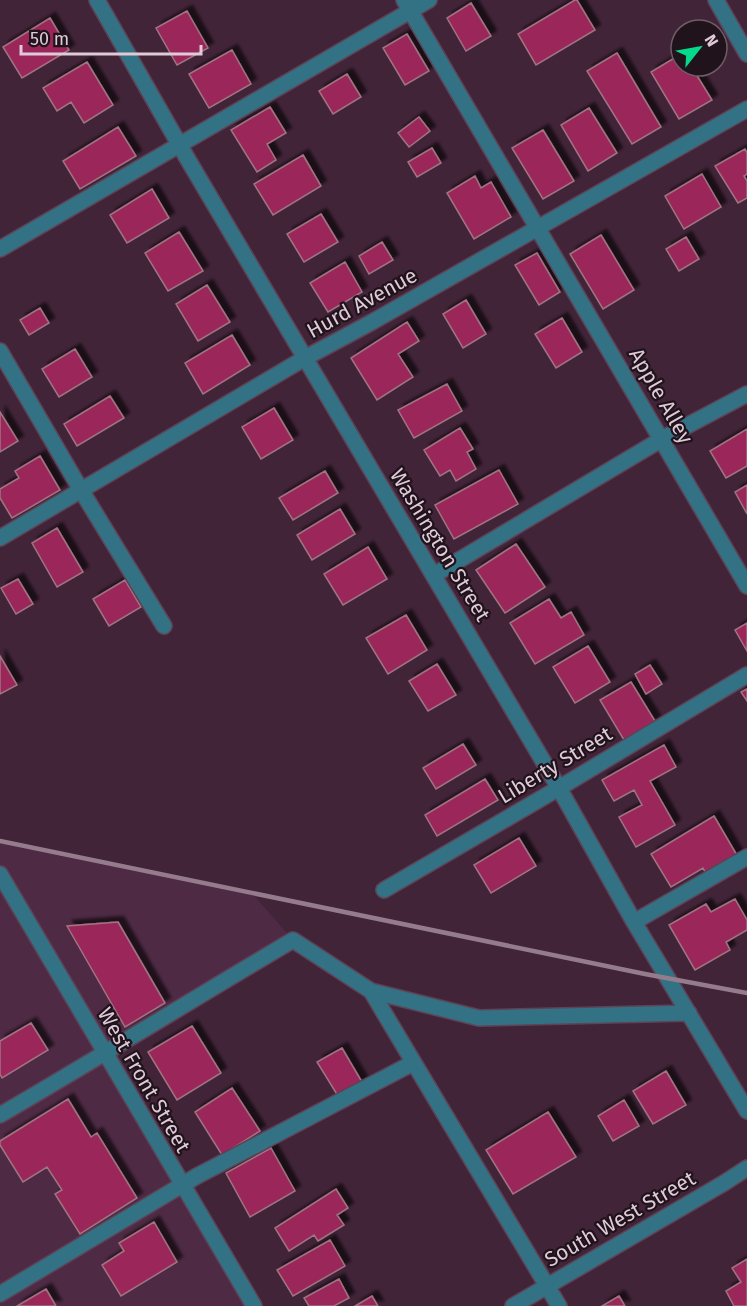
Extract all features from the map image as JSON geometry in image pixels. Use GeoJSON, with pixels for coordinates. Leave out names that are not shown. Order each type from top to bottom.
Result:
{"type":"FeatureCollection","features":[{"type":"Feature","properties":{"kind":"street","name":"Washington Street"},"geometry":{"type":"LineString","coordinates":[[97,0],[559,788],[634,922],[747,1111]]}},
{"type":"Feature","properties":{"kind":"street"},"geometry":{"type":"LineString","coordinates":[[0,249],[180,145],[407,5],[429,0]]}},
{"type":"Feature","properties":{"kind":"street"},"geometry":{"type":"LineString","coordinates":[[716,0],[747,54]]}},
{"type":"Feature","properties":{"kind":"street","name":"Apple Alley"},"geometry":{"type":"LineString","coordinates":[[407,5],[747,586]]}},
{"type":"Feature","properties":{"kind":"street","name":"Hurd Avenue"},"geometry":{"type":"LineString","coordinates":[[0,538],[305,358],[747,109]]}},
{"type":"Feature","properties":{"kind":"street"},"geometry":{"type":"LineString","coordinates":[[0,351],[164,626]]}},
{"type":"Feature","properties":{"kind":"street"},"geometry":{"type":"LineString","coordinates":[[434,575],[662,439],[747,394]]}},
{"type":"Feature","properties":{"kind":"street","name":"Liberty Street"},"geometry":{"type":"LineString","coordinates":[[384,890],[747,675]]}},
{"type":"Feature","properties":{"kind":"street"},"geometry":{"type":"LineString","coordinates":[[634,922],[747,857]]}},
{"type":"Feature","properties":{"kind":"street","name":"West Front Street"},"geometry":{"type":"LineString","coordinates":[[0,874],[254,1306]]}},
{"type":"Feature","properties":{"kind":"street"},"geometry":{"type":"LineString","coordinates":[[0,1115],[293,940],[370,991],[479,1018],[688,1013]]}},
{"type":"Feature","properties":{"kind":"street"},"geometry":{"type":"LineString","coordinates":[[370,991],[559,1306]]}},
{"type":"Feature","properties":{"kind":"street"},"geometry":{"type":"LineString","coordinates":[[0,1294],[181,1185],[413,1063]]}},
{"type":"Feature","properties":{"kind":"street","name":"South West Street"},"geometry":{"type":"LineString","coordinates":[[513,1306],[747,1168]]}},
{"type":"Feature","properties":{"kind":"shaded area"},"geometry":{"type":"Polygon","coordinates":[[[0,841],[251,892],[293,940],[106,1053],[255,1306],[0,1306],[0,841]]]}},
{"type":"Feature","properties":{"kind":"building"},"geometry":{"type":"Polygon","coordinates":[[[575,0],[595,30],[536,65],[518,34],[575,0]]]}},
{"type":"Feature","properties":{"kind":"building"},"geometry":{"type":"Polygon","coordinates":[[[471,3],[491,36],[466,51],[447,18],[471,3]]]}},
{"type":"Feature","properties":{"kind":"building"},"geometry":{"type":"Polygon","coordinates":[[[187,11],[208,48],[177,65],[156,28],[187,11]]]}},
{"type":"Feature","properties":{"kind":"building"},"geometry":{"type":"Polygon","coordinates":[[[50,18],[69,50],[22,78],[3,47],[50,18]]]}},
{"type":"Feature","properties":{"kind":"building"},"geometry":{"type":"Polygon","coordinates":[[[407,34],[429,71],[405,85],[383,48],[407,34]]]}},
{"type":"Feature","properties":{"kind":"building"},"geometry":{"type":"Polygon","coordinates":[[[232,50],[251,84],[209,108],[189,74],[232,50]]]}},
{"type":"Feature","properties":{"kind":"building"},"geometry":{"type":"Polygon","coordinates":[[[617,53],[661,127],[632,144],[587,71],[617,53]]]}},
{"type":"Feature","properties":{"kind":"building"},"geometry":{"type":"Polygon","coordinates":[[[669,61],[669,78],[698,78],[712,100],[679,119],[651,72],[669,61]]]}},
{"type":"Feature","properties":{"kind":"building"},"geometry":{"type":"Polygon","coordinates":[[[87,62],[113,105],[84,123],[71,102],[57,111],[43,88],[87,62]]]}},
{"type":"Feature","properties":{"kind":"building"},"geometry":{"type":"Polygon","coordinates":[[[347,74],[361,97],[333,114],[319,91],[347,74]]]}},
{"type":"Feature","properties":{"kind":"building"},"geometry":{"type":"Polygon","coordinates":[[[270,107],[286,133],[267,144],[276,160],[257,172],[231,130],[270,107]]]}},
{"type":"Feature","properties":{"kind":"building"},"geometry":{"type":"Polygon","coordinates":[[[589,108],[617,153],[588,171],[561,125],[589,108]]]}},
{"type":"Feature","properties":{"kind":"building"},"geometry":{"type":"Polygon","coordinates":[[[419,117],[430,131],[409,147],[398,133],[419,117]]]}},
{"type":"Feature","properties":{"kind":"building"},"geometry":{"type":"Polygon","coordinates":[[[118,127],[136,156],[80,189],[63,161],[118,127]]]}},
{"type":"Feature","properties":{"kind":"building"},"geometry":{"type":"Polygon","coordinates":[[[543,130],[574,181],[543,199],[512,148],[543,130]]]}},
{"type":"Feature","properties":{"kind":"building"},"geometry":{"type":"Polygon","coordinates":[[[432,148],[441,163],[417,177],[408,162],[432,148]]]}},
{"type":"Feature","properties":{"kind":"building"},"geometry":{"type":"Polygon","coordinates":[[[745,149],[747,174],[744,176],[747,181],[747,198],[738,203],[715,166],[745,149]]]}},
{"type":"Feature","properties":{"kind":"building"},"geometry":{"type":"Polygon","coordinates":[[[303,155],[321,186],[273,215],[254,184],[303,155]]]}},
{"type":"Feature","properties":{"kind":"building"},"geometry":{"type":"Polygon","coordinates":[[[702,174],[721,207],[684,229],[665,196],[702,174]]]}},
{"type":"Feature","properties":{"kind":"building"},"geometry":{"type":"Polygon","coordinates":[[[475,176],[481,188],[491,182],[511,217],[474,239],[447,193],[475,176]]]}},
{"type":"Feature","properties":{"kind":"building"},"geometry":{"type":"Polygon","coordinates":[[[152,189],[169,218],[127,243],[110,215],[152,189]]]}},
{"type":"Feature","properties":{"kind":"building"},"geometry":{"type":"Polygon","coordinates":[[[321,214],[338,242],[304,262],[287,234],[321,214]]]}},
{"type":"Feature","properties":{"kind":"building"},"geometry":{"type":"Polygon","coordinates":[[[179,232],[203,271],[168,291],[145,253],[179,232]]]}},
{"type":"Feature","properties":{"kind":"building"},"geometry":{"type":"Polygon","coordinates":[[[601,235],[634,290],[603,309],[570,254],[601,235]]]}},
{"type":"Feature","properties":{"kind":"building"},"geometry":{"type":"Polygon","coordinates":[[[686,237],[699,259],[679,271],[666,249],[686,237]]]}},
{"type":"Feature","properties":{"kind":"building"},"geometry":{"type":"Polygon","coordinates":[[[382,242],[393,260],[369,274],[359,256],[382,242]]]}},
{"type":"Feature","properties":{"kind":"building"},"geometry":{"type":"Polygon","coordinates":[[[537,253],[560,292],[539,305],[515,265],[537,253]]]}},
{"type":"Feature","properties":{"kind":"building"},"geometry":{"type":"Polygon","coordinates":[[[345,262],[362,292],[328,312],[310,283],[345,262]]]}},
{"type":"Feature","properties":{"kind":"building"},"geometry":{"type":"Polygon","coordinates":[[[207,285],[230,322],[198,341],[176,304],[207,285]]]}},
{"type":"Feature","properties":{"kind":"building"},"geometry":{"type":"Polygon","coordinates":[[[466,300],[486,334],[463,348],[443,314],[466,300]]]}},
{"type":"Feature","properties":{"kind":"building"},"geometry":{"type":"Polygon","coordinates":[[[40,308],[49,323],[29,335],[20,320],[40,308]]]}},
{"type":"Feature","properties":{"kind":"building"},"geometry":{"type":"Polygon","coordinates":[[[562,318],[582,352],[556,368],[535,334],[562,318]]]}},
{"type":"Feature","properties":{"kind":"building"},"geometry":{"type":"Polygon","coordinates":[[[407,322],[419,341],[398,354],[413,377],[377,400],[351,358],[407,322]]]}},
{"type":"Feature","properties":{"kind":"building"},"geometry":{"type":"Polygon","coordinates":[[[232,335],[250,365],[203,394],[185,363],[232,335]]]}},
{"type":"Feature","properties":{"kind":"building"},"geometry":{"type":"Polygon","coordinates":[[[75,349],[92,377],[59,397],[42,369],[75,349]]]}},
{"type":"Feature","properties":{"kind":"building"},"geometry":{"type":"Polygon","coordinates":[[[447,384],[462,411],[414,438],[398,410],[447,384]]]}},
{"type":"Feature","properties":{"kind":"building"},"geometry":{"type":"Polygon","coordinates":[[[110,396],[124,418],[77,446],[64,424],[110,396]]]}},
{"type":"Feature","properties":{"kind":"building"},"geometry":{"type":"Polygon","coordinates":[[[274,408],[293,440],[261,459],[242,427],[274,408]]]}},
{"type":"Feature","properties":{"kind":"building"},"geometry":{"type":"Polygon","coordinates":[[[0,412],[18,441],[0,452],[0,412]]]}},
{"type":"Feature","properties":{"kind":"building"},"geometry":{"type":"Polygon","coordinates":[[[460,428],[473,449],[467,452],[476,469],[456,481],[450,470],[440,476],[424,450],[460,428]]]}},
{"type":"Feature","properties":{"kind":"building"},"geometry":{"type":"Polygon","coordinates":[[[747,429],[747,466],[726,478],[710,451],[747,429]]]}},
{"type":"Feature","properties":{"kind":"building"},"geometry":{"type":"Polygon","coordinates":[[[40,456],[60,490],[12,518],[0,498],[0,489],[19,478],[15,471],[40,456]]]}},
{"type":"Feature","properties":{"kind":"building"},"geometry":{"type":"Polygon","coordinates":[[[499,470],[518,504],[454,539],[435,505],[499,470]]]}},
{"type":"Feature","properties":{"kind":"building"},"geometry":{"type":"Polygon","coordinates":[[[325,471],[338,493],[293,520],[279,498],[325,471]]]}},
{"type":"Feature","properties":{"kind":"building"},"geometry":{"type":"Polygon","coordinates":[[[747,485],[747,514],[735,492],[747,485]]]}},
{"type":"Feature","properties":{"kind":"building"},"geometry":{"type":"Polygon","coordinates":[[[340,509],[355,534],[312,560],[297,535],[340,509]]]}},
{"type":"Feature","properties":{"kind":"building"},"geometry":{"type":"Polygon","coordinates":[[[57,528],[83,572],[57,587],[32,543],[57,528]]]}},
{"type":"Feature","properties":{"kind":"building"},"geometry":{"type":"Polygon","coordinates":[[[516,544],[545,587],[505,613],[476,570],[516,544]]]}},
{"type":"Feature","properties":{"kind":"building"},"geometry":{"type":"Polygon","coordinates":[[[368,547],[387,579],[343,605],[324,574],[368,547]]]}},
{"type":"Feature","properties":{"kind":"building"},"geometry":{"type":"Polygon","coordinates":[[[18,579],[33,604],[16,614],[1,588],[18,579]]]}},
{"type":"Feature","properties":{"kind":"building"},"geometry":{"type":"Polygon","coordinates":[[[125,580],[141,607],[109,626],[93,599],[125,580]]]}},
{"type":"Feature","properties":{"kind":"building"},"geometry":{"type":"Polygon","coordinates":[[[549,599],[561,618],[571,612],[584,635],[535,664],[510,623],[549,599]]]}},
{"type":"Feature","properties":{"kind":"building"},"geometry":{"type":"Polygon","coordinates":[[[406,615],[427,650],[388,674],[366,638],[406,615]]]}},
{"type":"Feature","properties":{"kind":"building"},"geometry":{"type":"Polygon","coordinates":[[[747,623],[747,651],[735,630],[747,623]]]}},
{"type":"Feature","properties":{"kind":"building"},"geometry":{"type":"Polygon","coordinates":[[[588,646],[610,682],[575,703],[553,667],[588,646]]]}},
{"type":"Feature","properties":{"kind":"building"},"geometry":{"type":"Polygon","coordinates":[[[0,656],[17,685],[0,694],[0,656]]]}},
{"type":"Feature","properties":{"kind":"building"},"geometry":{"type":"Polygon","coordinates":[[[437,664],[456,695],[428,711],[409,681],[437,664]]]}},
{"type":"Feature","properties":{"kind":"building"},"geometry":{"type":"Polygon","coordinates":[[[650,665],[662,684],[646,694],[635,674],[650,665]]]}},
{"type":"Feature","properties":{"kind":"building"},"geometry":{"type":"Polygon","coordinates":[[[631,682],[655,721],[624,740],[600,700],[631,682]]]}},
{"type":"Feature","properties":{"kind":"building"},"geometry":{"type":"Polygon","coordinates":[[[747,689],[747,701],[741,692],[747,689]]]}},
{"type":"Feature","properties":{"kind":"building"},"geometry":{"type":"Polygon","coordinates":[[[463,744],[476,765],[436,789],[423,768],[463,744]]]}},
{"type":"Feature","properties":{"kind":"building"},"geometry":{"type":"Polygon","coordinates":[[[664,745],[676,767],[650,781],[675,825],[636,847],[619,817],[642,805],[634,790],[614,801],[602,780],[664,745]]]}},
{"type":"Feature","properties":{"kind":"building"},"geometry":{"type":"Polygon","coordinates":[[[485,779],[498,800],[437,836],[425,815],[485,779]]]}},
{"type":"Feature","properties":{"kind":"building"},"geometry":{"type":"Polygon","coordinates":[[[714,816],[738,857],[707,876],[703,868],[671,887],[651,854],[714,816]]]}},
{"type":"Feature","properties":{"kind":"building"},"geometry":{"type":"Polygon","coordinates":[[[519,838],[536,866],[491,893],[474,865],[519,838]]]}},
{"type":"Feature","properties":{"kind":"building"},"geometry":{"type":"Polygon","coordinates":[[[735,899],[747,920],[747,930],[726,942],[730,950],[695,970],[669,925],[706,904],[711,912],[735,899]]]}},
{"type":"Feature","properties":{"kind":"building"},"geometry":{"type":"Polygon","coordinates":[[[118,922],[165,1003],[125,1027],[67,926],[118,922]]]}},
{"type":"Feature","properties":{"kind":"building"},"geometry":{"type":"Polygon","coordinates":[[[31,1023],[48,1050],[2,1078],[0,1041],[31,1023]]]}},
{"type":"Feature","properties":{"kind":"building"},"geometry":{"type":"Polygon","coordinates":[[[192,1026],[221,1073],[177,1100],[148,1052],[192,1026]]]}},
{"type":"Feature","properties":{"kind":"building"},"geometry":{"type":"Polygon","coordinates":[[[342,1048],[362,1082],[338,1096],[317,1062],[342,1048]]]}},
{"type":"Feature","properties":{"kind":"building"},"geometry":{"type":"Polygon","coordinates":[[[666,1071],[686,1105],[653,1124],[633,1091],[666,1071]]]}},
{"type":"Feature","properties":{"kind":"building"},"geometry":{"type":"Polygon","coordinates":[[[232,1088],[260,1131],[222,1155],[195,1112],[232,1088]]]}},
{"type":"Feature","properties":{"kind":"building"},"geometry":{"type":"Polygon","coordinates":[[[68,1099],[91,1137],[97,1133],[137,1198],[80,1234],[55,1194],[62,1190],[47,1167],[23,1182],[0,1145],[0,1141],[68,1099]]]}},
{"type":"Feature","properties":{"kind":"building"},"geometry":{"type":"Polygon","coordinates":[[[624,1100],[639,1126],[613,1141],[598,1116],[624,1100]]]}},
{"type":"Feature","properties":{"kind":"building"},"geometry":{"type":"Polygon","coordinates":[[[548,1112],[576,1157],[513,1194],[486,1150],[548,1112]]]}},
{"type":"Feature","properties":{"kind":"building"},"geometry":{"type":"Polygon","coordinates":[[[271,1148],[295,1191],[250,1217],[226,1173],[271,1148]]]}},
{"type":"Feature","properties":{"kind":"building"},"geometry":{"type":"Polygon","coordinates":[[[336,1189],[348,1208],[337,1215],[344,1225],[318,1241],[314,1235],[289,1251],[275,1228],[336,1189]]]}},
{"type":"Feature","properties":{"kind":"building"},"geometry":{"type":"Polygon","coordinates":[[[154,1222],[177,1262],[121,1296],[102,1265],[124,1251],[119,1243],[154,1222]]]}},
{"type":"Feature","properties":{"kind":"building"},"geometry":{"type":"Polygon","coordinates":[[[330,1240],[345,1266],[293,1296],[277,1270],[330,1240]]]}},
{"type":"Feature","properties":{"kind":"building"},"geometry":{"type":"Polygon","coordinates":[[[747,1259],[747,1306],[734,1306],[726,1291],[741,1282],[732,1268],[747,1259]]]}},
{"type":"Feature","properties":{"kind":"building"},"geometry":{"type":"Polygon","coordinates":[[[339,1279],[349,1298],[334,1306],[309,1306],[304,1298],[339,1279]]]}},
{"type":"Feature","properties":{"kind":"building"},"geometry":{"type":"Polygon","coordinates":[[[46,1289],[56,1306],[17,1306],[46,1289]]]}},
{"type":"Feature","properties":{"kind":"building"},"geometry":{"type":"Polygon","coordinates":[[[372,1296],[378,1306],[355,1306],[372,1296]]]}},
{"type":"Feature","properties":{"kind":"building"},"geometry":{"type":"Polygon","coordinates":[[[619,1296],[625,1306],[602,1306],[619,1296]]]}},
{"type":"Feature","properties":{"kind":"railway"},"geometry":{"type":"LineString","coordinates":[[0,841],[747,993]]}}]}
